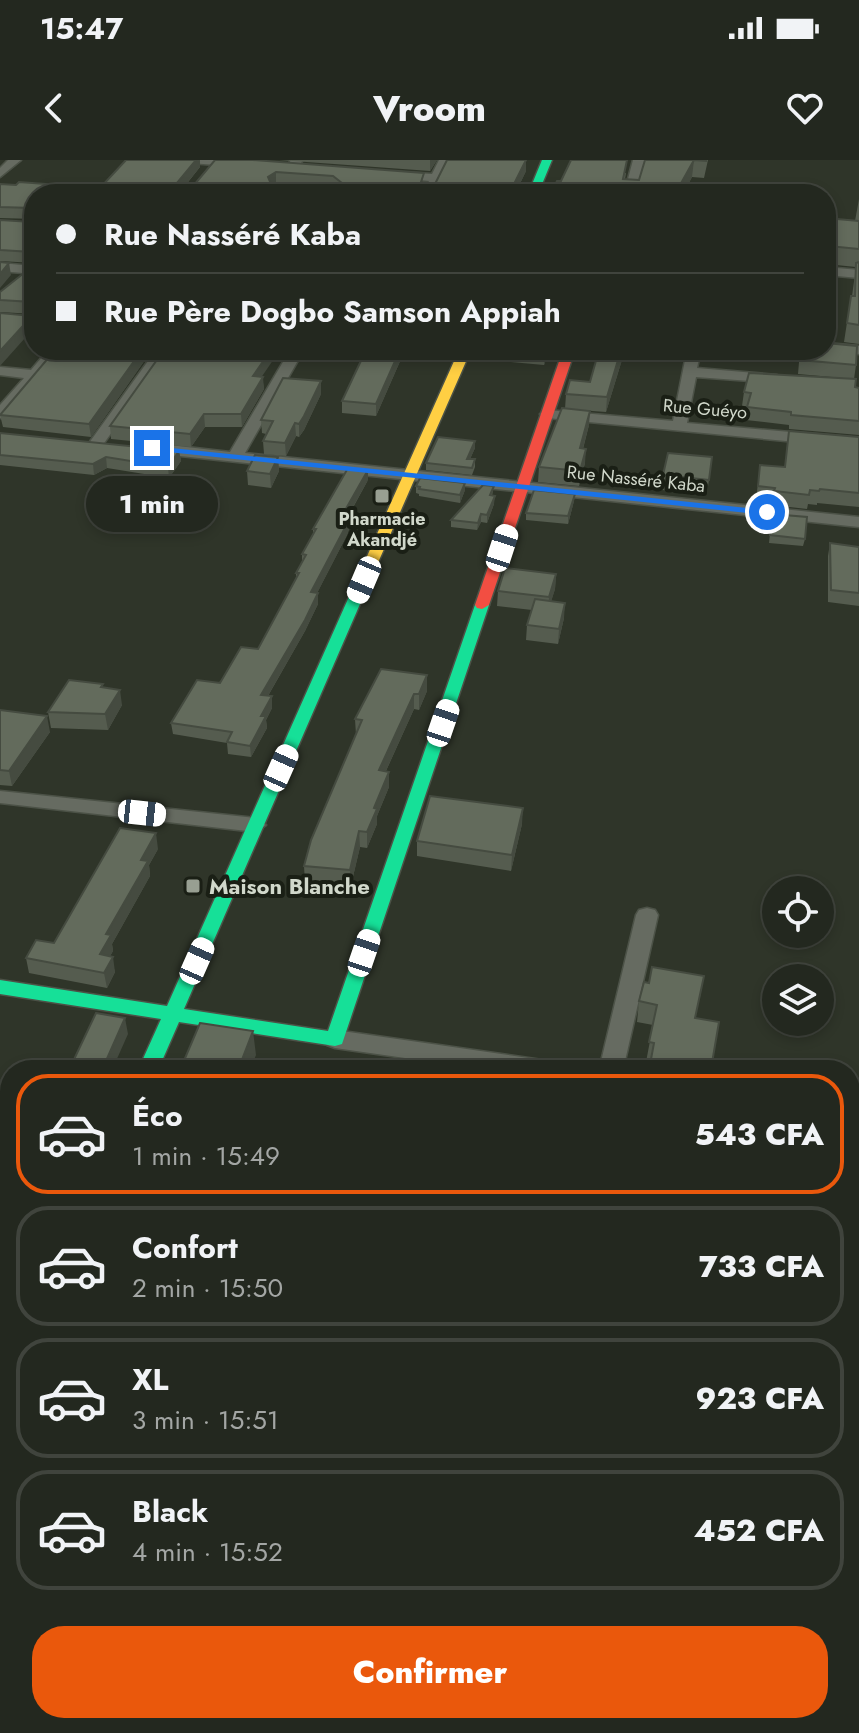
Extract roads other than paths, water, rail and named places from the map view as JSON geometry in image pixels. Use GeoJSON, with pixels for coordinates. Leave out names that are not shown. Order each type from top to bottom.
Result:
{"type":"FeatureCollection","features":[{"type":"Feature","properties":{"kind":"street"},"geometry":{"type":"LineString","coordinates":[[0,174],[15,160]]}},
{"type":"Feature","properties":{"kind":"street"},"geometry":{"type":"LineString","coordinates":[[190,160],[260,165]]}},
{"type":"Feature","properties":{"kind":"street"},"geometry":{"type":"LineString","coordinates":[[433,184],[445,160]]}},
{"type":"Feature","properties":{"kind":"street"},"geometry":{"type":"LineString","coordinates":[[537,184],[547,160]]}},
{"type":"Feature","properties":{"kind":"street"},"geometry":{"type":"LineString","coordinates":[[633,184],[639,160]]}},
{"type":"Feature","properties":{"kind":"street"},"geometry":{"type":"LineString","coordinates":[[205,172],[214,162]]}},
{"type":"Feature","properties":{"kind":"street"},"geometry":{"type":"LineString","coordinates":[[276,166],[298,165]]}},
{"type":"Feature","properties":{"kind":"street"},"geometry":{"type":"LineString","coordinates":[[282,184],[298,165]]}},
{"type":"Feature","properties":{"kind":"street"},"geometry":{"type":"LineString","coordinates":[[378,174],[436,178]]}},
{"type":"Feature","properties":{"kind":"street"},"geometry":{"type":"LineString","coordinates":[[0,267],[24,272]]}},
{"type":"Feature","properties":{"kind":"street"},"geometry":{"type":"LineString","coordinates":[[836,272],[859,274]]}},
{"type":"Feature","properties":{"kind":"street"},"geometry":{"type":"LineString","coordinates":[[836,348],[859,350]]}},
{"type":"Feature","properties":{"kind":"street"},"geometry":{"type":"LineString","coordinates":[[0,414],[47,360]]}},
{"type":"Feature","properties":{"kind":"street","name":"Rue Nasséré Kaba"},"geometry":{"type":"LineString","coordinates":[[157,360],[105,444],[859,522]]}},
{"type":"Feature","properties":{"kind":"street"},"geometry":{"type":"LineString","coordinates":[[235,457],[291,360]]}},
{"type":"Feature","properties":{"kind":"street"},"geometry":{"type":"LineString","coordinates":[[153,1060],[461,360]]}},
{"type":"Feature","properties":{"kind":"street"},"geometry":{"type":"LineString","coordinates":[[335,1039],[566,360]]}},
{"type":"Feature","properties":{"kind":"street"},"geometry":{"type":"LineString","coordinates":[[679,426],[692,360]]}},
{"type":"Feature","properties":{"kind":"street"},"geometry":{"type":"LineString","coordinates":[[0,371],[34,375]]}},
{"type":"Feature","properties":{"kind":"street"},"geometry":{"type":"LineString","coordinates":[[690,372],[798,381]]}},
{"type":"Feature","properties":{"kind":"street","name":"Rue Guéyo"},"geometry":{"type":"LineString","coordinates":[[547,414],[859,443]]}},
{"type":"Feature","properties":{"kind":"street"},"geometry":{"type":"LineString","coordinates":[[0,797],[256,825]]}},
{"type":"Feature","properties":{"kind":"street"},"geometry":{"type":"LineString","coordinates":[[613,1060],[647,915]]}},
{"type":"Feature","properties":{"kind":"street"},"geometry":{"type":"LineString","coordinates":[[0,987],[480,1060]]}},
{"type":"Feature","properties":{"kind":"place","name":"Pharmacie Akandjé"},"geometry":{"type":"Point","coordinates":[382,496]}},
{"type":"Feature","properties":{"kind":"place","name":"Maison Blanche"},"geometry":{"type":"Point","coordinates":[193,886]}}]}
